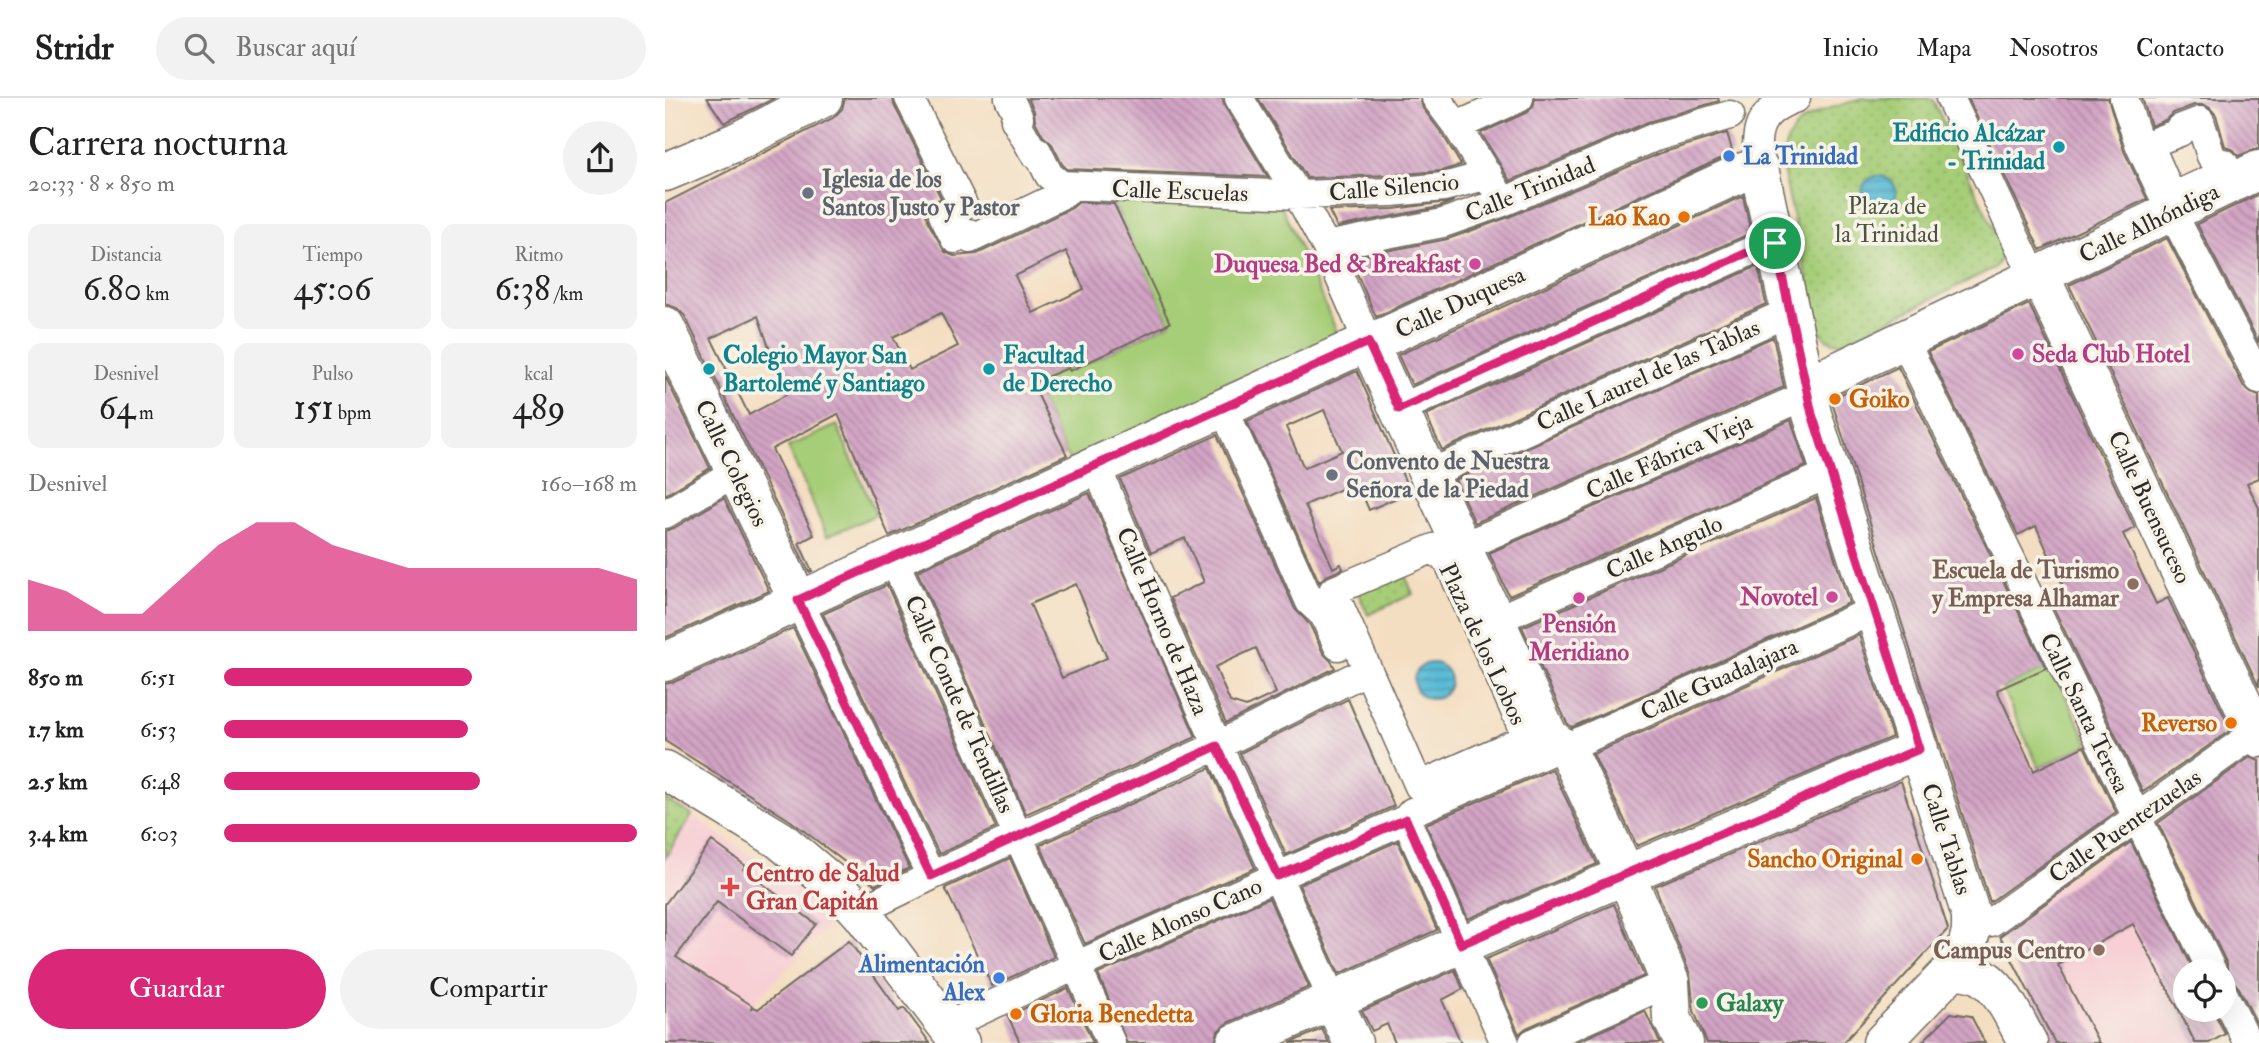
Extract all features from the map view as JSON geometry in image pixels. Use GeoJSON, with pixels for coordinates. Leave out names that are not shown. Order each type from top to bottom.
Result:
{"type":"FeatureCollection","features":[{"type":"Feature","properties":{"kind":"street"},"geometry":{"type":"LineString","coordinates":[[665,172],[736,142],[823,98]]}},
{"type":"Feature","properties":{"kind":"street"},"geometry":{"type":"LineString","coordinates":[[909,98],[963,205],[943,215],[955,239],[968,233],[970,239],[1065,194],[1049,175],[1037,151],[1034,153],[1015,120],[1019,118],[1009,98]]}},
{"type":"Feature","properties":{"kind":"street"},"geometry":{"type":"LineString","coordinates":[[1239,98],[1299,195],[1326,246],[1368,342]]}},
{"type":"Feature","properties":{"kind":"street"},"geometry":{"type":"LineString","coordinates":[[1436,98],[1488,174],[1503,202]]}},
{"type":"Feature","properties":{"kind":"street"},"geometry":{"type":"LineString","coordinates":[[1457,126],[1519,98]]}},
{"type":"Feature","properties":{"kind":"street"},"geometry":{"type":"LineString","coordinates":[[1796,98],[1768,113],[1759,125],[1755,147],[1791,311],[1802,392],[1904,340],[2032,267],[1950,98]]}},
{"type":"Feature","properties":{"kind":"street"},"geometry":{"type":"LineString","coordinates":[[2124,98],[2140,146],[2259,379]]}},
{"type":"Feature","properties":{"kind":"street","name":"Calle Trinidad"},"geometry":{"type":"LineString","coordinates":[[1326,246],[1443,223],[1503,202],[1655,137],[1730,115]]}},
{"type":"Feature","properties":{"kind":"street","name":"Calle Duquesa"},"geometry":{"type":"LineString","coordinates":[[665,662],[1743,172],[1759,168]]}},
{"type":"Feature","properties":{"kind":"street","name":"Calle Alhóndiga"},"geometry":{"type":"LineString","coordinates":[[2032,267],[2172,212],[2259,170]]}},
{"type":"Feature","properties":{"kind":"street","name":"Calle Silencio"},"geometry":{"type":"LineString","coordinates":[[1299,195],[1392,192],[1444,187],[1488,174]]}},
{"type":"Feature","properties":{"kind":"street","name":"Calle Escuelas"},"geometry":{"type":"LineString","coordinates":[[1061,186],[1299,195]]}},
{"type":"Feature","properties":{"kind":"street"},"geometry":{"type":"LineString","coordinates":[[1399,409],[1760,247],[1775,243]]}},
{"type":"Feature","properties":{"kind":"street","name":"Calle Buensuceso"},"geometry":{"type":"LineString","coordinates":[[2032,267],[2258,733]]}},
{"type":"Feature","properties":{"kind":"street","name":"Calle Laurel de las Tablas"},"geometry":{"type":"LineString","coordinates":[[1429,474],[1791,311]]}},
{"type":"Feature","properties":{"kind":"street","name":"Calle Colegios"},"geometry":{"type":"LineString","coordinates":[[665,326],[798,600]]}},
{"type":"Feature","properties":{"kind":"street","name":"Calle Santa Teresa"},"geometry":{"type":"LineString","coordinates":[[1904,340],[2206,959]]}},
{"type":"Feature","properties":{"kind":"street","name":"Plaza de los Lobos"},"geometry":{"type":"LineString","coordinates":[[1368,342],[1549,737],[1561,745],[1412,805]]}},
{"type":"Feature","properties":{"kind":"street","name":"Calle Tablas"},"geometry":{"type":"LineString","coordinates":[[1802,392],[1812,414],[1971,915],[1971,931],[1966,951],[1953,969],[1882,1043]]}},
{"type":"Feature","properties":{"kind":"street","name":"Calle Fábrica Vieja"},"geometry":{"type":"LineString","coordinates":[[1462,547],[1802,392]]}},
{"type":"Feature","properties":{"kind":"street"},"geometry":{"type":"LineString","coordinates":[[1223,407],[1310,602],[1324,615],[1412,805],[1461,944],[1505,1043]]}},
{"type":"Feature","properties":{"kind":"street","name":"Calle Horno de Haza"},"geometry":{"type":"LineString","coordinates":[[1096,466],[1217,746],[1353,1043]]}},
{"type":"Feature","properties":{"kind":"street"},"geometry":{"type":"LineString","coordinates":[[665,514],[737,471]]}},
{"type":"Feature","properties":{"kind":"street","name":"Calle Angulo"},"geometry":{"type":"LineString","coordinates":[[1496,620],[1831,473]]}},
{"type":"Feature","properties":{"kind":"street","name":"Plaza de los Lobos"},"geometry":{"type":"LineString","coordinates":[[1434,548],[1450,563],[1527,738],[1412,805],[1333,591],[1434,548]]}},
{"type":"Feature","properties":{"kind":"street","name":"Calle Conde de Tendillas"},"geometry":{"type":"LineString","coordinates":[[893,558],[1111,1043]]}},
{"type":"Feature","properties":{"kind":"street"},"geometry":{"type":"LineString","coordinates":[[798,600],[931,876]]}},
{"type":"Feature","properties":{"kind":"street","name":"Calle Guadalajara"},"geometry":{"type":"LineString","coordinates":[[1561,745],[1874,610]]}},
{"type":"Feature","properties":{"kind":"street"},"geometry":{"type":"LineString","coordinates":[[862,914],[878,902],[931,876],[1217,746],[1352,678]]}},
{"type":"Feature","properties":{"kind":"street","name":"Calle Puentezuelas"},"geometry":{"type":"LineString","coordinates":[[1991,922],[2258,733]]}},
{"type":"Feature","properties":{"kind":"street"},"geometry":{"type":"LineString","coordinates":[[1561,745],[1625,874],[1670,982],[1672,1018],[1684,1043]]}},
{"type":"Feature","properties":{"kind":"street"},"geometry":{"type":"LineString","coordinates":[[1236,1043],[1332,999],[1919,749]]}},
{"type":"Feature","properties":{"kind":"street"},"geometry":{"type":"LineString","coordinates":[[665,770],[780,840],[842,892],[862,914],[954,1035]]}},
{"type":"Feature","properties":{"kind":"street","name":"Calle Alonso Cano"},"geometry":{"type":"LineString","coordinates":[[954,1035],[1077,965],[1278,876],[1412,805]]}},
{"type":"Feature","properties":{"kind":"street"},"geometry":{"type":"LineString","coordinates":[[1953,969],[1973,972],[1988,981],[2003,998],[2028,1043]]}},
{"type":"Feature","properties":{"kind":"street"},"geometry":{"type":"LineString","coordinates":[[1533,1043],[1670,982]]}},
{"type":"Feature","properties":{"kind":"street"},"geometry":{"type":"LineString","coordinates":[[2236,1013],[2250,1033]]}},
{"type":"Feature","properties":{"kind":"shaded area","name":"Centro de Salud Gran Capitán"},"geometry":{"type":"Polygon","coordinates":[[[692,815],[837,916],[752,1005],[665,950],[665,858],[692,815]]]}},
{"type":"Feature","properties":{"kind":"shaded area","name":"Campus Centro"},"geometry":{"type":"Polygon","coordinates":[[[2132,836],[2196,959],[2173,959],[2173,1022],[2228,1022],[2232,1030],[2209,1043],[2055,1043],[1996,928],[2132,836]]]}},
{"type":"Feature","properties":{"kind":"green space","name":"Plaza de la Trinidad"},"geometry":{"type":"Polygon","coordinates":[[[1863,98],[1932,98],[2002,247],[2003,255],[1994,268],[1845,342],[1836,342],[1825,337],[1817,326],[1782,165],[1790,135],[1798,125],[1820,112],[1863,98]]]}},
{"type":"Feature","properties":{"kind":"green space"},"geometry":{"type":"Polygon","coordinates":[[[1111,198],[1280,203],[1341,341],[1071,463],[1032,383],[1068,368],[1070,371],[1170,323],[1111,198]]]}},
{"type":"Feature","properties":{"kind":"green space"},"geometry":{"type":"Polygon","coordinates":[[[837,425],[876,515],[827,536],[788,447],[837,425]]]}},
{"type":"Feature","properties":{"kind":"green space"},"geometry":{"type":"Polygon","coordinates":[[[1402,568],[1413,594],[1368,615],[1356,588],[1402,568]]]}},
{"type":"Feature","properties":{"kind":"green space"},"geometry":{"type":"Polygon","coordinates":[[[2051,666],[2089,744],[2039,768],[2002,688],[2051,666]]]}},
{"type":"Feature","properties":{"kind":"green space"},"geometry":{"type":"Polygon","coordinates":[[[665,799],[692,815],[665,858],[665,799]]]}},
{"type":"Feature","properties":{"kind":"water"},"geometry":{"type":"Polygon","coordinates":[[[1879,176],[1891,181],[1896,193],[1891,205],[1879,210],[1867,205],[1862,193],[1867,181],[1879,176]]]}},
{"type":"Feature","properties":{"kind":"water"},"geometry":{"type":"Polygon","coordinates":[[[1432,663],[1445,668],[1450,681],[1445,694],[1432,699],[1419,694],[1414,681],[1419,668],[1432,663]]]}},
{"type":"Feature","properties":{"kind":"building"},"geometry":{"type":"Polygon","coordinates":[[[707,98],[775,98],[724,123],[707,98]]]}},
{"type":"Feature","properties":{"kind":"building"},"geometry":{"type":"Polygon","coordinates":[[[845,98],[893,98],[894,105],[941,198],[930,205],[926,215],[928,222],[945,252],[954,256],[977,254],[1072,208],[1079,202],[1114,204],[1170,323],[1070,371],[1068,368],[1032,383],[1067,455],[889,536],[838,414],[772,449],[814,535],[799,543],[812,571],[809,572],[685,316],[677,308],[665,304],[665,203],[833,118],[842,109],[845,98]],[[1066,251],[1015,276],[1033,313],[1084,289],[1066,251]],[[941,313],[893,337],[910,370],[958,346],[941,313]],[[758,316],[711,338],[749,415],[786,395],[758,316]]]}},
{"type":"Feature","properties":{"kind":"building"},"geometry":{"type":"Polygon","coordinates":[[[1028,98],[1222,98],[1268,177],[1067,169],[1052,144],[1043,136],[1028,98]]]}},
{"type":"Feature","properties":{"kind":"building"},"geometry":{"type":"Polygon","coordinates":[[[1258,98],[1420,98],[1423,108],[1461,165],[1441,171],[1307,178],[1258,98]]]}},
{"type":"Feature","properties":{"kind":"building"},"geometry":{"type":"Polygon","coordinates":[[[1535,98],[1718,98],[1719,101],[1648,122],[1510,181],[1481,133],[1526,113],[1533,107],[1535,98]]]}},
{"type":"Feature","properties":{"kind":"building"},"geometry":{"type":"Polygon","coordinates":[[[1968,98],[2108,98],[2124,151],[2147,199],[2040,250],[1968,98]]]}},
{"type":"Feature","properties":{"kind":"building"},"geometry":{"type":"Polygon","coordinates":[[[2142,98],[2259,98],[2259,148],[2238,156],[2234,150],[2225,146],[2216,115],[2204,105],[2194,105],[2173,113],[2151,126],[2142,98]]]}},
{"type":"Feature","properties":{"kind":"building"},"geometry":{"type":"Polygon","coordinates":[[[1727,133],[1733,153],[1376,317],[1350,258],[1448,239],[1509,217],[1661,153],[1727,133]]]}},
{"type":"Feature","properties":{"kind":"building"},"geometry":{"type":"Polygon","coordinates":[[[2259,194],[2259,343],[2197,224],[2259,194]]]}},
{"type":"Feature","properties":{"kind":"building"},"geometry":{"type":"Polygon","coordinates":[[[1743,196],[1751,233],[1412,385],[1398,355],[1743,196]]]}},
{"type":"Feature","properties":{"kind":"building"},"geometry":{"type":"Polygon","coordinates":[[[1454,201],[1439,207],[1337,227],[1329,211],[1394,209],[1454,201]]]}},
{"type":"Feature","properties":{"kind":"building"},"geometry":{"type":"Polygon","coordinates":[[[2167,238],[2244,387],[2259,396],[2259,478],[2247,483],[2259,508],[2259,687],[2069,285],[2167,238]]]}},
{"type":"Feature","properties":{"kind":"building"},"geometry":{"type":"Polygon","coordinates":[[[1758,266],[1766,304],[1442,450],[1426,415],[1758,266]]]}},
{"type":"Feature","properties":{"kind":"building"},"geometry":{"type":"Polygon","coordinates":[[[2029,304],[2135,528],[2123,534],[2156,604],[2168,598],[2231,730],[2143,792],[2053,607],[2069,599],[2036,526],[2018,535],[1928,352],[2029,304]]]}},
{"type":"Feature","properties":{"kind":"building"},"geometry":{"type":"Polygon","coordinates":[[[1773,337],[1784,387],[1475,523],[1455,480],[1773,337]]]}},
{"type":"Feature","properties":{"kind":"building"},"geometry":{"type":"Polygon","coordinates":[[[1898,367],[2046,668],[1997,690],[2034,771],[2084,746],[2116,812],[1990,902],[1831,399],[1898,367]]]}},
{"type":"Feature","properties":{"kind":"building","name":"Convento de Nuestra Señora de la Piedad"},"geometry":{"type":"Polygon","coordinates":[[[1357,371],[1410,492],[1369,510],[1357,482],[1305,505],[1333,568],[1341,564],[1343,569],[1319,582],[1247,421],[1357,371]],[[1324,410],[1286,427],[1304,468],[1342,451],[1324,410]]]}},
{"type":"Feature","properties":{"kind":"building"},"geometry":{"type":"Polygon","coordinates":[[[665,376],[710,468],[665,495],[665,376]]]}},
{"type":"Feature","properties":{"kind":"building"},"geometry":{"type":"Polygon","coordinates":[[[1791,420],[1806,466],[1509,596],[1489,553],[1791,420]]]}},
{"type":"Feature","properties":{"kind":"building"},"geometry":{"type":"Polygon","coordinates":[[[1217,435],[1295,609],[1310,625],[1323,653],[1335,668],[1226,723],[1170,598],[1204,582],[1185,538],[1151,553],[1120,479],[1217,435]],[[1256,648],[1215,667],[1230,702],[1246,707],[1276,693],[1256,648]]]}},
{"type":"Feature","properties":{"kind":"building"},"geometry":{"type":"Polygon","coordinates":[[[1089,493],[1196,737],[1026,814],[917,571],[1089,493]],[[1076,584],[1030,604],[1062,678],[1107,658],[1076,584]]]}},
{"type":"Feature","properties":{"kind":"building"},"geometry":{"type":"Polygon","coordinates":[[[724,498],[769,591],[665,638],[665,531],[724,498]]]}},
{"type":"Feature","properties":{"kind":"building"},"geometry":{"type":"Polygon","coordinates":[[[1816,498],[1849,603],[1572,727],[1567,723],[1522,627],[1816,498]]]}},
{"type":"Feature","properties":{"kind":"building"},"geometry":{"type":"Polygon","coordinates":[[[887,585],[996,828],[939,854],[823,614],[887,585]]]}},
{"type":"Feature","properties":{"kind":"building"},"geometry":{"type":"Polygon","coordinates":[[[793,628],[909,868],[875,885],[791,821],[665,741],[665,684],[793,628]]]}},
{"type":"Feature","properties":{"kind":"building"},"geometry":{"type":"Polygon","coordinates":[[[1859,635],[1892,737],[1637,846],[1593,754],[1859,635]]]}},
{"type":"Feature","properties":{"kind":"building"},"geometry":{"type":"Polygon","coordinates":[[[1348,699],[1394,806],[1286,855],[1240,753],[1348,699]]]}},
{"type":"Feature","properties":{"kind":"building"},"geometry":{"type":"Polygon","coordinates":[[[2250,757],[2259,761],[2259,1028],[2236,984],[2236,959],[2225,959],[2158,823],[2250,757]]]}},
{"type":"Feature","properties":{"kind":"building"},"geometry":{"type":"Polygon","coordinates":[[[1210,768],[1255,868],[1085,944],[1040,845],[1210,768]]]}},
{"type":"Feature","properties":{"kind":"building"},"geometry":{"type":"Polygon","coordinates":[[[1552,769],[1597,864],[1468,919],[1426,824],[1552,769]]]}},
{"type":"Feature","properties":{"kind":"building"},"geometry":{"type":"Polygon","coordinates":[[[1901,781],[1948,929],[1843,1043],[1707,1043],[1694,1011],[1690,974],[1655,886],[1901,781]]]}},
{"type":"Feature","properties":{"kind":"building"},"geometry":{"type":"Polygon","coordinates":[[[712,841],[746,866],[743,869],[816,924],[791,956],[717,902],[676,957],[753,1006],[752,1008],[758,1009],[849,941],[899,1011],[904,1008],[930,1043],[665,1043],[665,904],[712,841]]]}},
{"type":"Feature","properties":{"kind":"building"},"geometry":{"type":"Polygon","coordinates":[[[1398,841],[1437,930],[1339,974],[1299,885],[1398,841]]]}},
{"type":"Feature","properties":{"kind":"building"},"geometry":{"type":"Polygon","coordinates":[[[2131,842],[2188,959],[2173,959],[2173,999],[2133,924],[2058,965],[2099,1043],[2055,1043],[2000,936],[2131,842]]]}},
{"type":"Feature","properties":{"kind":"building"},"geometry":{"type":"Polygon","coordinates":[[[1010,858],[1054,957],[992,986],[945,888],[1010,858]]]}},
{"type":"Feature","properties":{"kind":"building"},"geometry":{"type":"Polygon","coordinates":[[[1269,898],[1309,987],[1227,1023],[1218,1031],[1215,1043],[1127,1043],[1098,974],[1269,898]]]}},
{"type":"Feature","properties":{"kind":"building"},"geometry":{"type":"Polygon","coordinates":[[[1614,904],[1644,976],[1526,1028],[1519,1034],[1486,959],[1614,904]]]}},
{"type":"Feature","properties":{"kind":"building"},"geometry":{"type":"Polygon","coordinates":[[[1455,970],[1463,989],[1442,1000],[1461,1043],[1395,1043],[1387,1024],[1372,1031],[1362,1011],[1455,970]]]}},
{"type":"Feature","properties":{"kind":"building"},"geometry":{"type":"Polygon","coordinates":[[[1068,988],[1093,1043],[1020,1043],[1008,1016],[1068,988]]]}},
{"type":"Feature","properties":{"kind":"building"},"geometry":{"type":"Polygon","coordinates":[[[1645,1011],[1660,1043],[1574,1043],[1645,1011]]]}},
{"type":"Feature","properties":{"kind":"building"},"geometry":{"type":"Polygon","coordinates":[[[1951,1013],[1971,1016],[1985,1043],[1921,1043],[1951,1013]]]}},
{"type":"Feature","properties":{"kind":"building"},"geometry":{"type":"Polygon","coordinates":[[[2185,1022],[2219,1022],[2225,1034],[2209,1043],[2195,1043],[2185,1022]]]}},
{"type":"Feature","properties":{"kind":"building"},"geometry":{"type":"Polygon","coordinates":[[[1322,1029],[1329,1043],[1290,1043],[1322,1029]]]}},
{"type":"Feature","properties":{"kind":"place","name":"Edificio Alcázar - Trinidad"},"geometry":{"type":"Point","coordinates":[2059,147]}},
{"type":"Feature","properties":{"kind":"place","name":"La Trinidad"},"geometry":{"type":"Point","coordinates":[1729,156]}},
{"type":"Feature","properties":{"kind":"place","name":"Iglesia de los Santos Justo y Pastor"},"geometry":{"type":"Point","coordinates":[808,193]}},
{"type":"Feature","properties":{"kind":"place","name":"Lao Kao"},"geometry":{"type":"Point","coordinates":[1684,217]}},
{"type":"Feature","properties":{"kind":"place","name":"Duquesa Bed & Breakfast"},"geometry":{"type":"Point","coordinates":[1475,264]}},
{"type":"Feature","properties":{"kind":"place","name":"Seda Club Hotel"},"geometry":{"type":"Point","coordinates":[2018,354]}},
{"type":"Feature","properties":{"kind":"place","name":"Colegio Mayor San Bartolemé y Santiago"},"geometry":{"type":"Point","coordinates":[709,369]}},
{"type":"Feature","properties":{"kind":"place","name":"Facultad de Derecho"},"geometry":{"type":"Point","coordinates":[989,369]}},
{"type":"Feature","properties":{"kind":"place","name":"Goiko"},"geometry":{"type":"Point","coordinates":[1835,399]}},
{"type":"Feature","properties":{"kind":"place","name":"Convento de Nuestra Señora de la Piedad"},"geometry":{"type":"Point","coordinates":[1332,475]}},
{"type":"Feature","properties":{"kind":"place","name":"Escuela de Turismo y Empresa Alhamar"},"geometry":{"type":"Point","coordinates":[2133,584]}},
{"type":"Feature","properties":{"kind":"place","name":"Novotel"},"geometry":{"type":"Point","coordinates":[1832,597]}},
{"type":"Feature","properties":{"kind":"place","name":"Pensión Meridiano"},"geometry":{"type":"Point","coordinates":[1579,598]}},
{"type":"Feature","properties":{"kind":"place","name":"Reverso"},"geometry":{"type":"Point","coordinates":[2231,723]}},
{"type":"Feature","properties":{"kind":"place","name":"Sancho Original"},"geometry":{"type":"Point","coordinates":[1917,859]}},
{"type":"Feature","properties":{"kind":"place","name":"Centro de Salud Gran Capitán"},"geometry":{"type":"Point","coordinates":[730,887]}},
{"type":"Feature","properties":{"kind":"place","name":"Campus Centro"},"geometry":{"type":"Point","coordinates":[2099,950]}},
{"type":"Feature","properties":{"kind":"place","name":"Alimentación Alex"},"geometry":{"type":"Point","coordinates":[999,978]}},
{"type":"Feature","properties":{"kind":"place","name":"Galaxy"},"geometry":{"type":"Point","coordinates":[1702,1003]}},
{"type":"Feature","properties":{"kind":"place","name":"Gloria Benedetta"},"geometry":{"type":"Point","coordinates":[1016,1014]}},
{"type":"Feature","properties":{"kind":"route"},"geometry":{"type":"LineString","coordinates":[[1775,243],[1812,414],[1919,749],[1461,944],[1406,819],[1278,876],[1217,746],[931,876],[798,600],[1368,342],[1399,409],[1760,247],[1775,243]]}}]}
